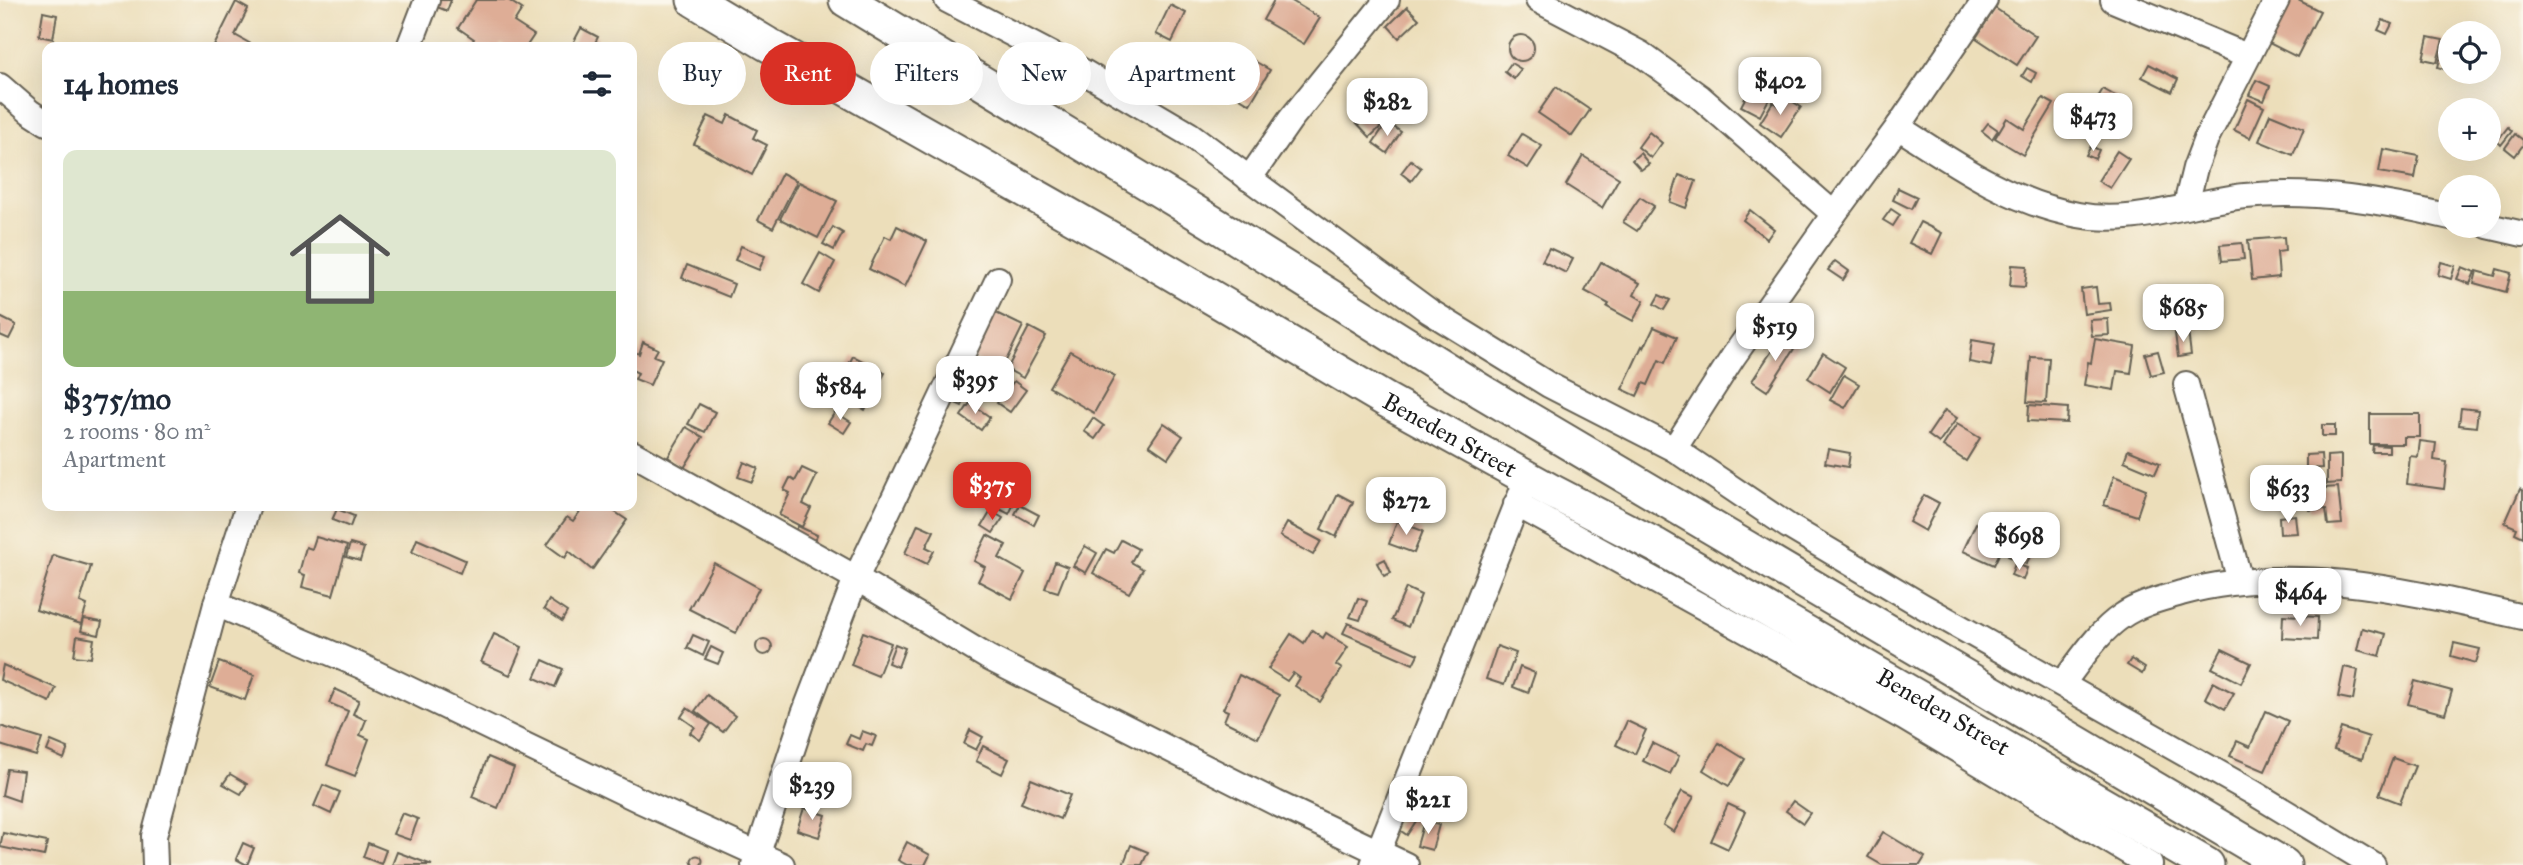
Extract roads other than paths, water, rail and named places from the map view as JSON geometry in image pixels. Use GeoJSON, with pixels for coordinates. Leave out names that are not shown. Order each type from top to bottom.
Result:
{"type":"FeatureCollection","features":[{"type":"Feature","properties":{"kind":"main road","name":"Beneden Street"},"geometry":{"type":"LineString","coordinates":[[694,0],[1147,259],[1386,400],[1522,491],[1657,546],[2207,865]]}},
{"type":"Feature","properties":{"kind":"main road","name":"Beneden Street"},"geometry":{"type":"LineString","coordinates":[[846,0],[1210,221],[1481,391],[2284,865]]}},
{"type":"Feature","properties":{"kind":"street"},"geometry":{"type":"LineString","coordinates":[[411,42],[427,0]]}},
{"type":"Feature","properties":{"kind":"street"},"geometry":{"type":"LineString","coordinates":[[947,0],[1077,68],[1177,127],[1429,311],[1549,385],[1674,449],[1788,526],[1921,605],[2254,793],[2373,865]]}},
{"type":"Feature","properties":{"kind":"street"},"geometry":{"type":"LineString","coordinates":[[1249,179],[1290,120],[1387,0]]}},
{"type":"Feature","properties":{"kind":"street"},"geometry":{"type":"LineString","coordinates":[[1538,0],[1641,54],[1700,97],[1834,214]]}},
{"type":"Feature","properties":{"kind":"street"},"geometry":{"type":"LineString","coordinates":[[2113,0],[2247,57]]}},
{"type":"Feature","properties":{"kind":"street"},"geometry":{"type":"LineString","coordinates":[[2186,205],[2202,148],[2277,0]]}},
{"type":"Feature","properties":{"kind":"street"},"geometry":{"type":"LineString","coordinates":[[1674,449],[1733,357],[1898,127],[1973,5]]}},
{"type":"Feature","properties":{"kind":"street"},"geometry":{"type":"LineString","coordinates":[[0,86],[42,120]]}},
{"type":"Feature","properties":{"kind":"street"},"geometry":{"type":"LineString","coordinates":[[1898,127],[1975,177],[2033,203],[2079,216],[2114,218],[2246,196],[2284,194],[2343,197],[2438,214]]}},
{"type":"Feature","properties":{"kind":"street"},"geometry":{"type":"LineString","coordinates":[[2501,229],[2523,234]]}},
{"type":"Feature","properties":{"kind":"street"},"geometry":{"type":"LineString","coordinates":[[756,859],[804,714],[856,578],[998,279]]}},
{"type":"Feature","properties":{"kind":"street"},"geometry":{"type":"LineString","coordinates":[[2186,384],[2240,581]]}},
{"type":"Feature","properties":{"kind":"street"},"geometry":{"type":"LineString","coordinates":[[637,456],[856,578],[989,658],[1376,858],[1406,865]]}},
{"type":"Feature","properties":{"kind":"street"},"geometry":{"type":"LineString","coordinates":[[1376,858],[1522,491],[1576,535],[1904,718],[2150,865]]}},
{"type":"Feature","properties":{"kind":"street"},"geometry":{"type":"LineString","coordinates":[[155,865],[154,836],[216,604],[246,511]]}},
{"type":"Feature","properties":{"kind":"street"},"geometry":{"type":"LineString","coordinates":[[2062,684],[2099,637],[2122,616],[2152,601],[2240,581],[2354,583],[2434,597],[2523,618]]}},
{"type":"Feature","properties":{"kind":"street"},"geometry":{"type":"LineString","coordinates":[[216,604],[361,666],[756,859],[782,865]]}}]}
